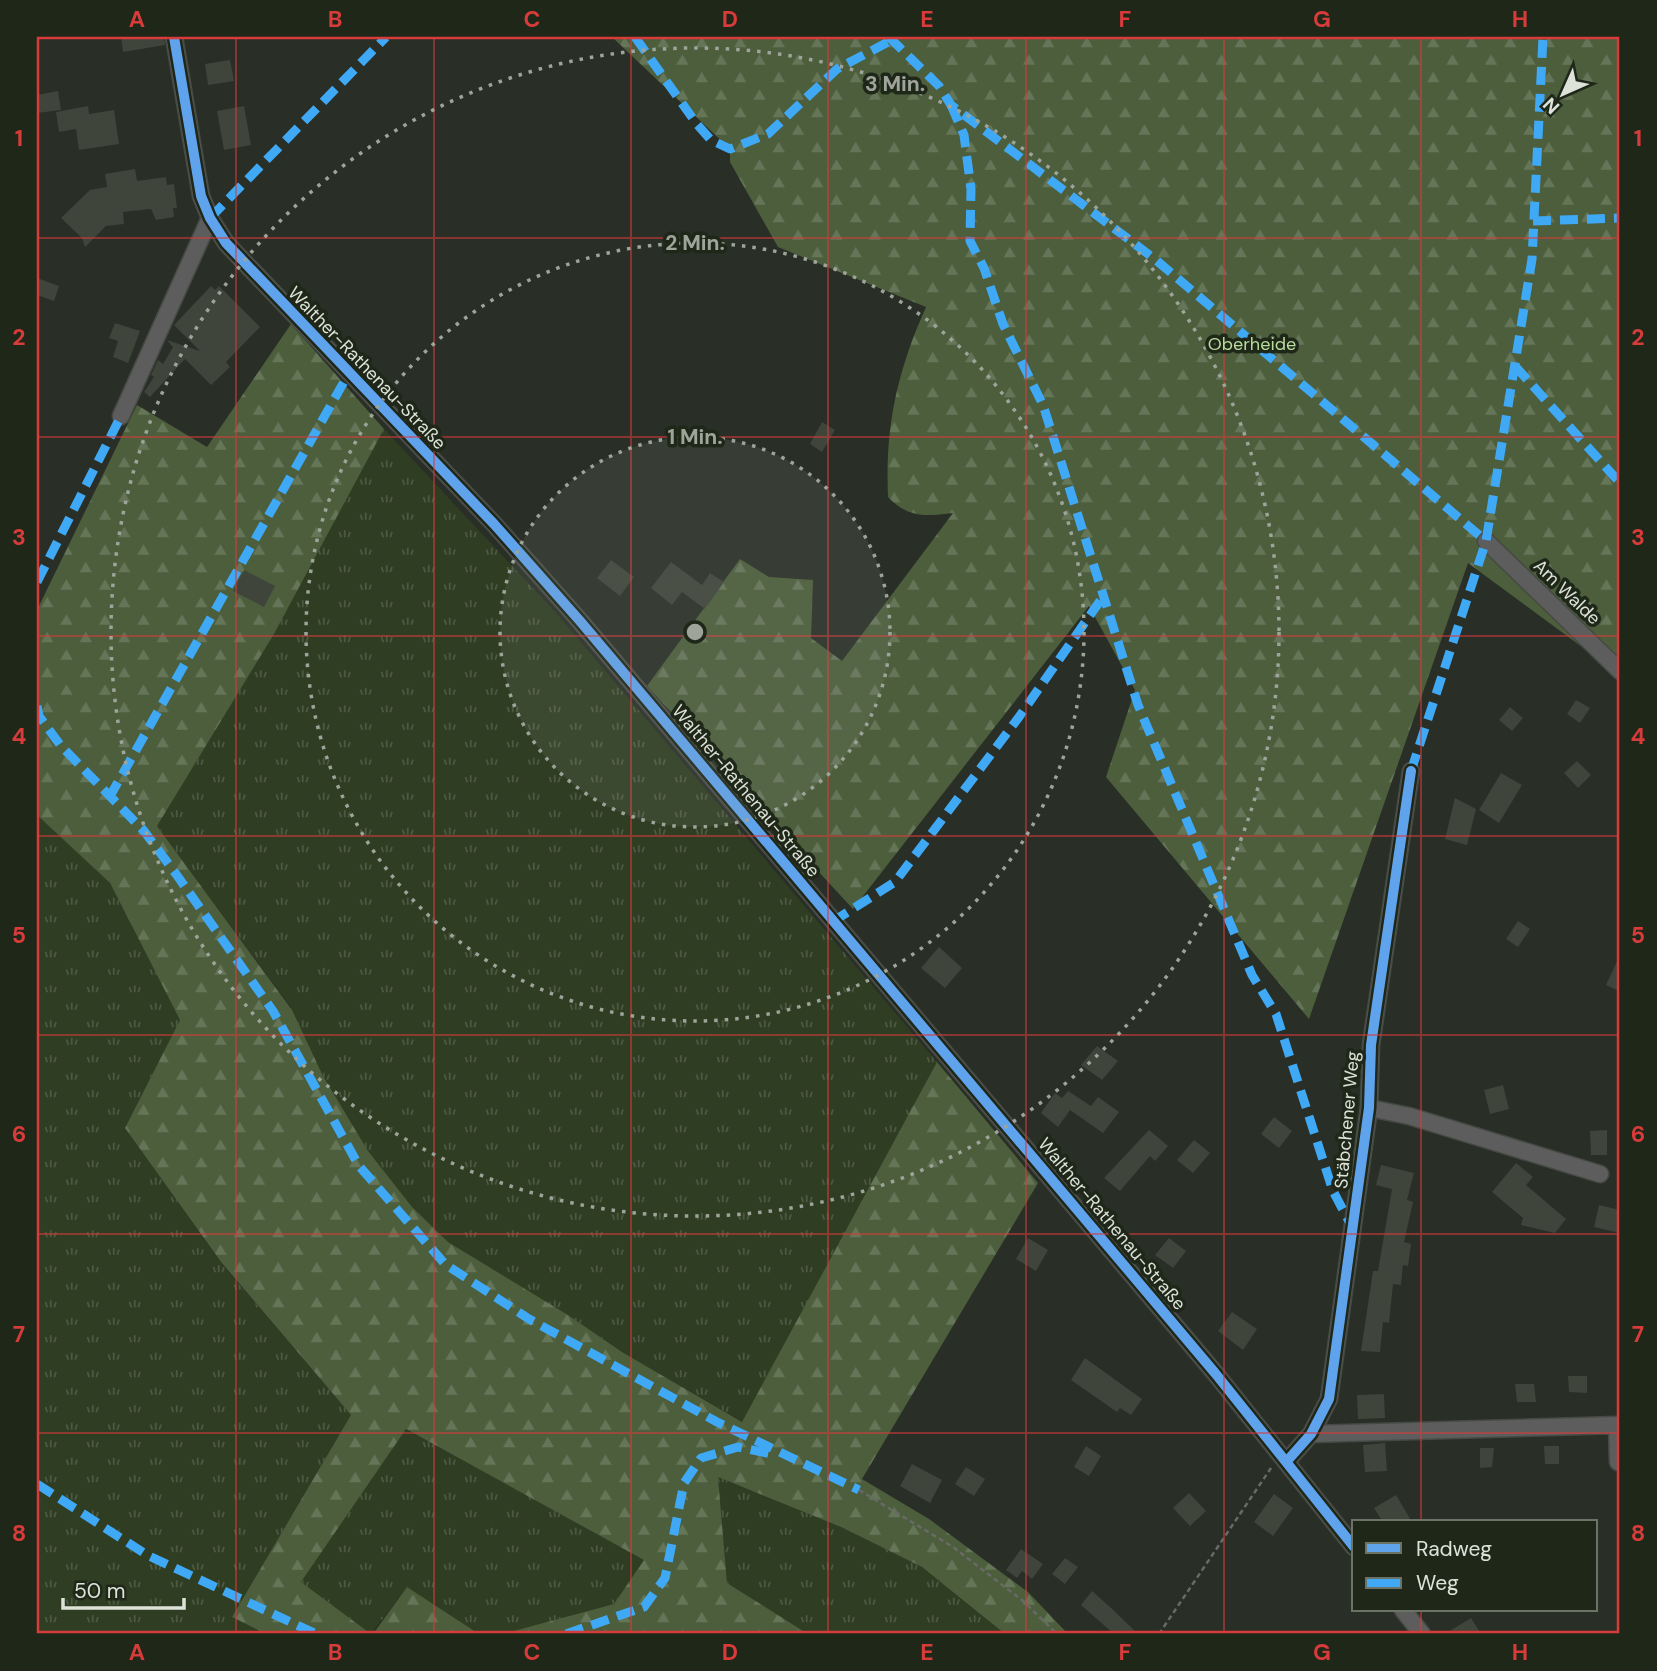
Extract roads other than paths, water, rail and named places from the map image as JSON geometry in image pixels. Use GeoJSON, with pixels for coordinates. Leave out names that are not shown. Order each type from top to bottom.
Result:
{"type":"FeatureCollection","features":[{"type":"Feature","properties":{"kind":"street","name":"Walther-Rathenau-Straße"},"geometry":{"type":"LineString","coordinates":[[174,37],[201,195],[210,218],[247,268],[494,524],[580,621],[1285,1458],[1352,1544]]}},
{"type":"Feature","properties":{"kind":"street"},"geometry":{"type":"LineString","coordinates":[[121,416],[210,218]]}},
{"type":"Feature","properties":{"kind":"street","name":"Am Walde"},"geometry":{"type":"LineString","coordinates":[[1486,541],[1620,671]]}},
{"type":"Feature","properties":{"kind":"street","name":"Stäbchener Weg"},"geometry":{"type":"LineString","coordinates":[[1285,1458],[1311,1434],[1329,1399],[1369,1108],[1371,1045],[1411,771]]}},
{"type":"Feature","properties":{"kind":"street"},"geometry":{"type":"LineString","coordinates":[[1369,1108],[1409,1115],[1600,1174]]}},
{"type":"Feature","properties":{"kind":"street"},"geometry":{"type":"LineString","coordinates":[[1311,1434],[1617,1425],[1618,1462]]}},
{"type":"Feature","properties":{"kind":"street"},"geometry":{"type":"LineString","coordinates":[[1405,1612],[1422,1634]]}},
{"type":"Feature","properties":{"kind":"park label","name":"Oberheide"},"geometry":{"type":"Point","coordinates":[1252,344]}}]}
